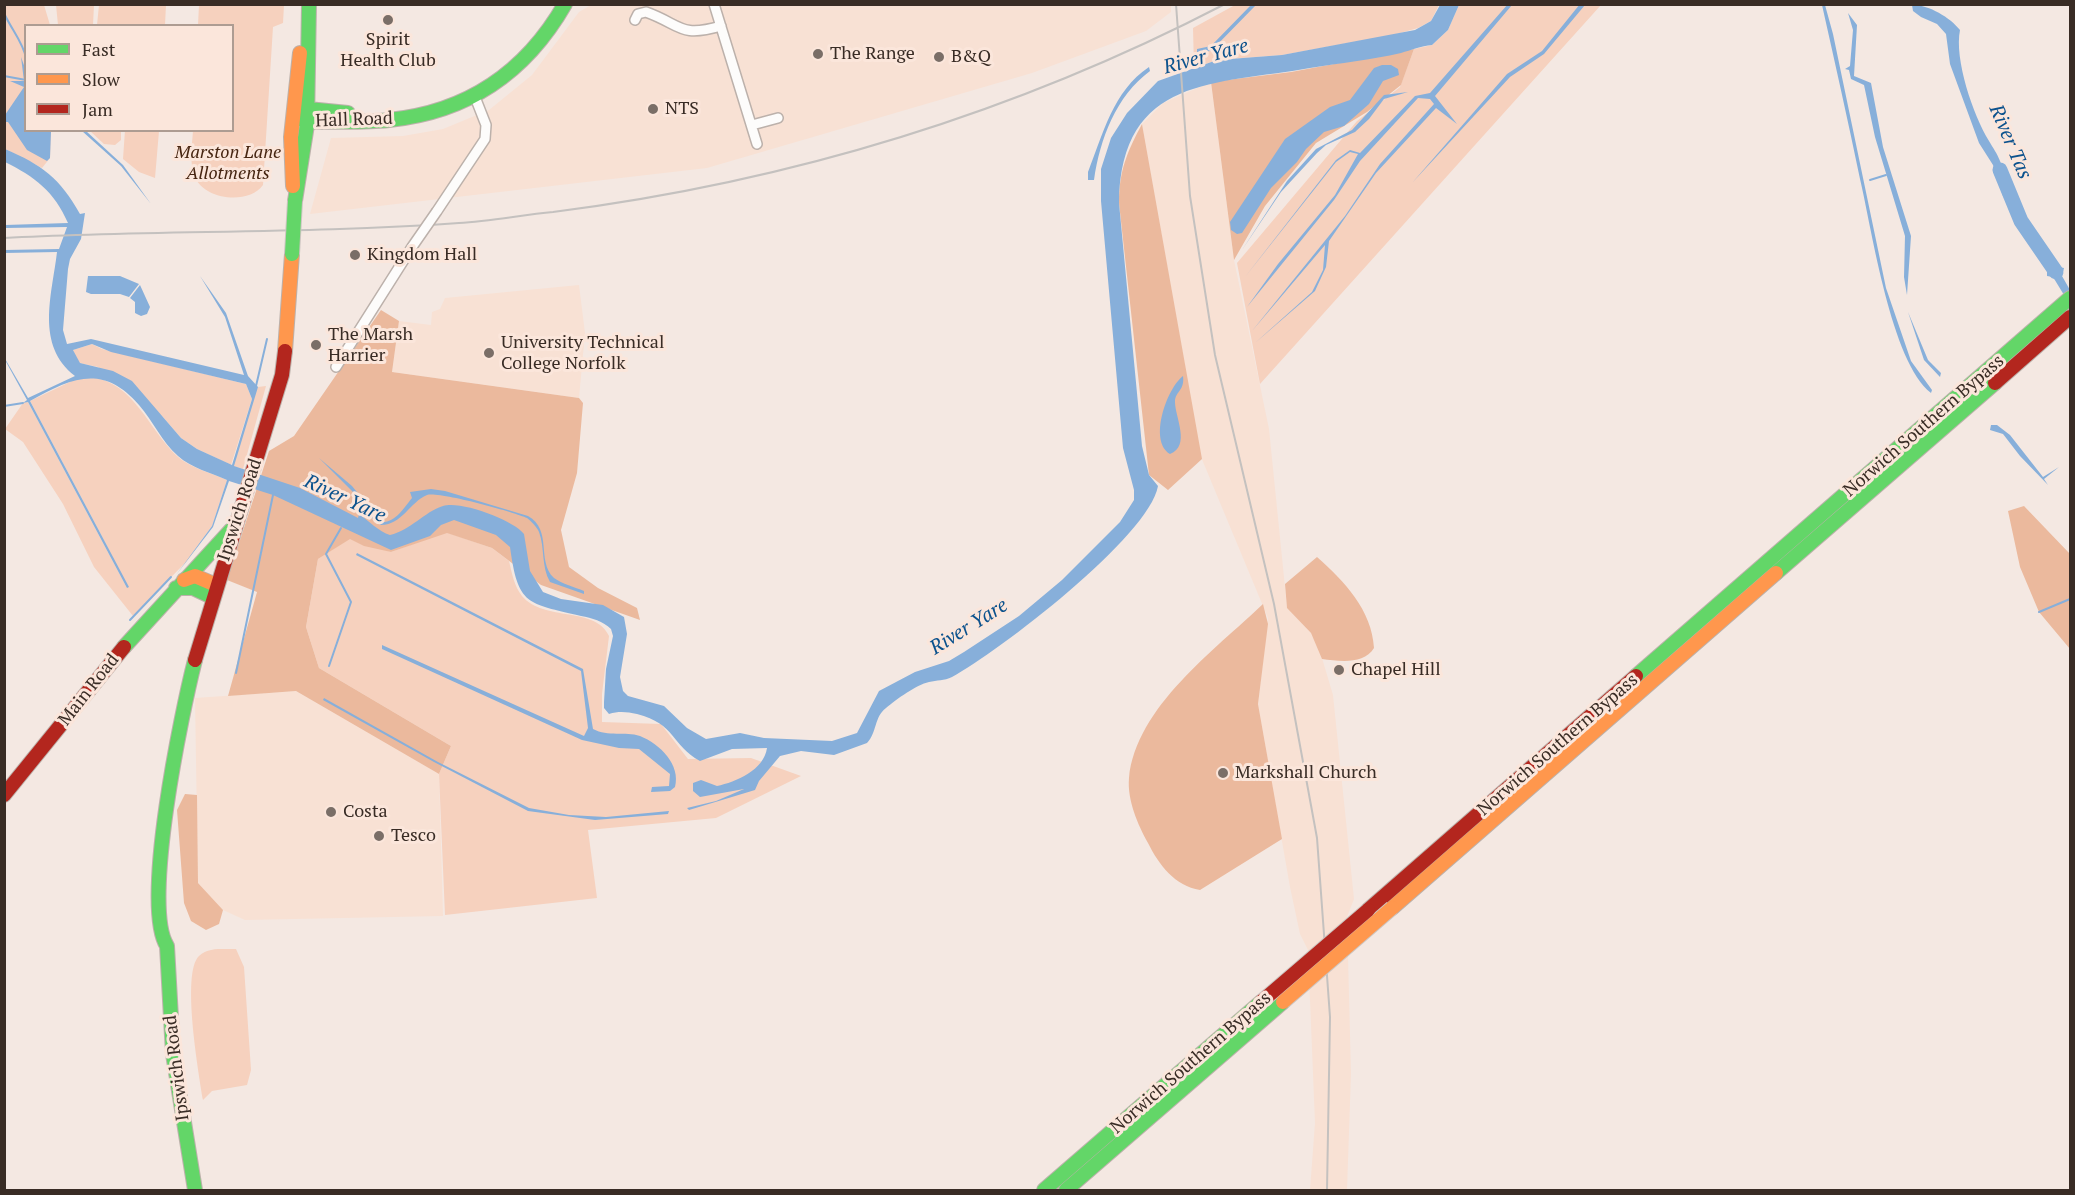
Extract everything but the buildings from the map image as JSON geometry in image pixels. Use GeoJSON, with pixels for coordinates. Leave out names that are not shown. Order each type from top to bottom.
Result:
{"type":"FeatureCollection","features":[{"type":"Feature","properties":{"kind":"main road","name":"Ipswich Road"},"geometry":{"type":"LineString","coordinates":[[295,201],[303,168],[302,114],[309,4]]}},
{"type":"Feature","properties":{"kind":"main road","name":"Hall Road"},"geometry":{"type":"LineString","coordinates":[[302,114],[421,115],[456,106],[475,97],[522,63],[541,42],[566,7]]}},
{"type":"Feature","properties":{"kind":"main road","name":"Ipswich Road"},"geometry":{"type":"LineString","coordinates":[[195,1191],[173,1054],[166,945],[173,937],[165,818],[186,695],[214,591],[278,390],[285,359],[295,201],[293,184],[302,114]]}},
{"type":"Feature","properties":{"kind":"main road","name":"Norwich Southern Bypass"},"geometry":{"type":"LineString","coordinates":[[1044,1191],[2070,298]]}},
{"type":"Feature","properties":{"kind":"main road","name":"Norwich Southern Bypass"},"geometry":{"type":"LineString","coordinates":[[1066,1191],[2070,317]]}},
{"type":"Feature","properties":{"kind":"main road","name":"Main Road"},"geometry":{"type":"LineString","coordinates":[[4,795],[118,654],[234,526]]}},
{"type":"Feature","properties":{"kind":"main road"},"geometry":{"type":"LineString","coordinates":[[180,584],[214,591]]}},
{"type":"Feature","properties":{"kind":"street"},"geometry":{"type":"LineString","coordinates":[[714,4],[757,144]]}},
{"type":"Feature","properties":{"kind":"street"},"geometry":{"type":"LineString","coordinates":[[635,20],[638,14],[646,12],[677,29],[690,32],[721,26]]}},
{"type":"Feature","properties":{"kind":"street"},"geometry":{"type":"LineString","coordinates":[[336,367],[412,247],[485,139],[486,125],[475,97]]}},
{"type":"Feature","properties":{"kind":"street"},"geometry":{"type":"LineString","coordinates":[[752,125],[778,118]]}},
{"type":"Feature","properties":{"kind":"shaded area"},"geometry":{"type":"Polygon","coordinates":[[[591,5],[1171,5],[1171,12],[1146,31],[1032,73],[707,168],[310,214],[331,138],[403,136],[443,129],[489,110],[532,75],[579,12],[591,5]]]}},
{"type":"Feature","properties":{"kind":"shaded area"},"geometry":{"type":"Polygon","coordinates":[[[1414,49],[1401,85],[1367,112],[1316,143],[1265,206],[1234,260],[1211,82],[1291,72],[1414,49]]]}},
{"type":"Feature","properties":{"kind":"shaded area"},"geometry":{"type":"Polygon","coordinates":[[[1211,82],[1234,260],[1269,429],[1287,607],[1311,633],[1319,648],[1333,695],[1354,899],[1347,917],[1351,1074],[1347,1190],[1310,1190],[1315,1123],[1308,950],[1300,934],[1290,887],[1258,704],[1268,618],[1201,457],[1142,124],[1163,103],[1211,82]]]}},
{"type":"Feature","properties":{"kind":"shaded area"},"geometry":{"type":"Polygon","coordinates":[[[1142,124],[1202,459],[1168,490],[1149,475],[1119,203],[1120,181],[1125,162],[1142,124]]]}},
{"type":"Feature","properties":{"kind":"shaded area","name":"University Technical College Norfolk"},"geometry":{"type":"Polygon","coordinates":[[[579,285],[585,333],[579,398],[392,372],[399,321],[431,325],[432,312],[440,309],[445,298],[579,285]]]}},
{"type":"Feature","properties":{"kind":"shaded area"},"geometry":{"type":"Polygon","coordinates":[[[381,310],[399,321],[392,372],[579,398],[583,403],[577,473],[561,530],[569,567],[598,588],[637,608],[640,620],[541,585],[492,548],[447,533],[391,552],[364,546],[350,539],[318,559],[306,627],[319,668],[451,746],[439,774],[296,691],[228,696],[257,592],[227,580],[269,451],[294,436],[381,310]]]}},
{"type":"Feature","properties":{"kind":"shaded area"},"geometry":{"type":"Polygon","coordinates":[[[2024,506],[2070,554],[2070,649],[2039,612],[2020,567],[2008,511],[2024,506]]]}},
{"type":"Feature","properties":{"kind":"shaded area"},"geometry":{"type":"Polygon","coordinates":[[[1317,557],[1355,597],[1368,621],[1374,648],[1364,657],[1351,661],[1322,659],[1311,633],[1287,608],[1285,584],[1317,557]]]}},
{"type":"Feature","properties":{"kind":"shaded area"},"geometry":{"type":"Polygon","coordinates":[[[1263,604],[1268,624],[1258,704],[1282,839],[1200,890],[1191,888],[1175,879],[1157,859],[1137,820],[1129,786],[1135,752],[1146,727],[1181,682],[1263,604]]]}},
{"type":"Feature","properties":{"kind":"shaded area"},"geometry":{"type":"Polygon","coordinates":[[[296,691],[439,774],[443,916],[245,920],[223,910],[198,883],[195,698],[296,691]]]}},
{"type":"Feature","properties":{"kind":"shaded area"},"geometry":{"type":"Polygon","coordinates":[[[185,794],[197,795],[198,883],[223,910],[219,924],[206,930],[191,921],[184,903],[177,810],[185,794]]]}},
{"type":"Feature","properties":{"kind":"green space"},"geometry":{"type":"Polygon","coordinates":[[[4,5],[44,5],[50,24],[24,24],[24,132],[51,132],[50,158],[42,168],[5,149],[4,5]]]}},
{"type":"Feature","properties":{"kind":"green space"},"geometry":{"type":"Polygon","coordinates":[[[56,5],[94,5],[93,24],[58,24],[56,5]]]}},
{"type":"Feature","properties":{"kind":"green space"},"geometry":{"type":"Polygon","coordinates":[[[99,5],[166,5],[165,24],[97,24],[99,5]]]}},
{"type":"Feature","properties":{"kind":"green space","name":"Marston Lane Allotments"},"geometry":{"type":"Polygon","coordinates":[[[199,5],[284,5],[283,23],[273,27],[263,185],[248,195],[227,197],[207,191],[200,185],[193,172],[191,154],[193,132],[234,132],[234,24],[198,24],[199,5]]]}},
{"type":"Feature","properties":{"kind":"green space"},"geometry":{"type":"Polygon","coordinates":[[[1235,5],[1439,5],[1431,21],[1418,28],[1393,35],[1282,55],[1217,60],[1194,68],[1193,28],[1235,5]]]}},
{"type":"Feature","properties":{"kind":"green space"},"geometry":{"type":"Polygon","coordinates":[[[1459,5],[1601,5],[1260,384],[1237,263],[1357,121],[1400,87],[1414,49],[1432,45],[1448,30],[1459,5]]]}},
{"type":"Feature","properties":{"kind":"green space"},"geometry":{"type":"Polygon","coordinates":[[[91,132],[121,132],[121,140],[115,145],[104,144],[91,132]]]}},
{"type":"Feature","properties":{"kind":"green space"},"geometry":{"type":"Polygon","coordinates":[[[125,132],[159,132],[155,178],[139,172],[123,159],[125,132]]]}},
{"type":"Feature","properties":{"kind":"green space"},"geometry":{"type":"Polygon","coordinates":[[[92,344],[102,349],[246,384],[252,399],[231,465],[197,449],[181,438],[163,417],[98,367],[79,363],[73,350],[92,344]]]}},
{"type":"Feature","properties":{"kind":"green space"},"geometry":{"type":"Polygon","coordinates":[[[91,377],[119,388],[130,398],[167,445],[182,460],[227,480],[212,526],[186,562],[133,616],[94,567],[63,504],[23,442],[5,429],[23,403],[28,402],[127,588],[30,401],[76,379],[91,377]]]}},
{"type":"Feature","properties":{"kind":"green space"},"geometry":{"type":"Polygon","coordinates":[[[266,386],[243,469],[233,466],[255,393],[258,387],[266,386]]]}},
{"type":"Feature","properties":{"kind":"green space"},"geometry":{"type":"Polygon","coordinates":[[[446,532],[492,548],[509,561],[517,588],[522,596],[532,604],[543,609],[582,617],[602,627],[609,636],[602,694],[602,722],[661,724],[688,759],[751,758],[801,776],[716,818],[588,830],[597,898],[445,915],[439,774],[451,746],[319,668],[306,627],[318,559],[350,538],[391,552],[446,532]]]}},
{"type":"Feature","properties":{"kind":"green space"},"geometry":{"type":"Polygon","coordinates":[[[236,949],[244,967],[251,1070],[247,1085],[212,1091],[203,1100],[191,1002],[194,966],[199,956],[208,951],[236,949]]]}},
{"type":"Feature","properties":{"kind":"water"},"geometry":{"type":"Polygon","coordinates":[[[1508,4],[1512,5],[1435,96],[1457,124],[1436,108],[1376,173],[1329,241],[1326,267],[1315,291],[1255,343],[1312,292],[1323,270],[1325,245],[1252,331],[1345,216],[1380,164],[1434,104],[1430,99],[1418,98],[1360,161],[1334,200],[1247,307],[1278,264],[1335,195],[1358,154],[1350,152],[1336,162],[1245,277],[1336,160],[1350,150],[1360,153],[1415,96],[1430,93],[1508,4]]]}},
{"type":"Feature","properties":{"kind":"water"},"geometry":{"type":"Polygon","coordinates":[[[1580,4],[1585,5],[1544,54],[1510,77],[1412,183],[1507,74],[1542,51],[1580,4]]]}},
{"type":"Feature","properties":{"kind":"water"},"geometry":{"type":"Polygon","coordinates":[[[1251,5],[1256,5],[1211,51],[1197,52],[1197,49],[1211,46],[1251,5]]]}},
{"type":"Feature","properties":{"kind":"water"},"geometry":{"type":"Polygon","coordinates":[[[1440,5],[1459,5],[1448,30],[1432,45],[1378,58],[1209,84],[1180,94],[1156,109],[1136,130],[1124,161],[1119,203],[1142,446],[1149,475],[1158,486],[1148,508],[1128,534],[1101,562],[1035,619],[974,664],[952,677],[918,686],[886,708],[879,716],[867,743],[834,755],[801,751],[780,756],[759,781],[755,790],[689,810],[687,808],[716,801],[744,789],[700,797],[693,791],[693,783],[701,780],[717,786],[740,778],[761,763],[767,748],[732,749],[700,761],[683,748],[666,729],[650,718],[626,712],[609,714],[604,708],[604,702],[606,669],[613,636],[611,629],[597,620],[548,608],[528,599],[517,581],[510,547],[496,535],[454,520],[441,525],[430,536],[391,550],[273,495],[229,481],[213,527],[176,575],[212,526],[227,480],[195,467],[178,456],[139,405],[113,383],[100,379],[73,381],[30,401],[129,587],[127,588],[28,402],[23,403],[27,400],[4,357],[28,398],[75,376],[63,364],[50,334],[50,302],[57,252],[4,253],[5,250],[59,249],[67,227],[5,228],[5,225],[68,223],[56,202],[42,186],[26,173],[5,162],[5,149],[30,161],[49,174],[65,191],[80,214],[85,213],[81,239],[70,259],[68,269],[63,330],[67,344],[91,339],[244,375],[225,317],[200,276],[226,313],[248,376],[258,387],[234,466],[300,488],[358,518],[359,514],[390,535],[398,533],[443,506],[461,506],[498,517],[524,534],[530,571],[543,592],[561,599],[603,605],[624,617],[627,634],[620,677],[623,691],[628,696],[664,706],[687,728],[706,739],[740,733],[764,738],[832,741],[857,733],[879,691],[915,672],[949,661],[1019,616],[1062,580],[1120,522],[1134,500],[1134,490],[1123,448],[1101,201],[1101,169],[1111,138],[1127,113],[1158,81],[1217,60],[1282,55],[1415,30],[1431,21],[1440,5]],[[92,344],[73,350],[80,363],[113,371],[132,381],[181,438],[197,449],[232,465],[252,399],[246,384],[111,352],[92,344]]]}},
{"type":"Feature","properties":{"kind":"water"},"geometry":{"type":"Polygon","coordinates":[[[1822,5],[1825,5],[1833,34],[1886,288],[1911,361],[1932,390],[1931,393],[1917,377],[1905,354],[1885,294],[1822,5]]]}},
{"type":"Feature","properties":{"kind":"water"},"geometry":{"type":"Polygon","coordinates":[[[1912,5],[1938,12],[1960,30],[1962,71],[1971,102],[1999,158],[2010,196],[2014,196],[2032,234],[2054,266],[2064,268],[2062,276],[2070,290],[2064,295],[2053,277],[2047,276],[2047,268],[2003,196],[1993,165],[1979,143],[1950,64],[1946,34],[1937,24],[1913,11],[1912,5]]]}},
{"type":"Feature","properties":{"kind":"water"},"geometry":{"type":"Polygon","coordinates":[[[1848,13],[1857,25],[1854,76],[1871,83],[1883,147],[1911,236],[1907,295],[1904,277],[1905,236],[1875,137],[1864,85],[1851,79],[1849,70],[1845,69],[1850,66],[1853,30],[1848,13]]]}},
{"type":"Feature","properties":{"kind":"water"},"geometry":{"type":"Polygon","coordinates":[[[21,57],[24,65],[24,81],[21,57]]]}},
{"type":"Feature","properties":{"kind":"water"},"geometry":{"type":"Polygon","coordinates":[[[1391,65],[1398,69],[1399,75],[1383,81],[1369,104],[1344,126],[1324,132],[1306,149],[1297,162],[1271,188],[1242,233],[1237,234],[1231,230],[1230,222],[1285,139],[1330,107],[1350,100],[1374,68],[1391,65]]]}},
{"type":"Feature","properties":{"kind":"water"},"geometry":{"type":"Polygon","coordinates":[[[1149,67],[1150,71],[1128,93],[1111,120],[1100,149],[1094,180],[1088,180],[1088,172],[1099,143],[1118,101],[1126,88],[1149,67]]]}},
{"type":"Feature","properties":{"kind":"water"},"geometry":{"type":"Polygon","coordinates":[[[10,81],[24,81],[24,87],[10,81]]]}},
{"type":"Feature","properties":{"kind":"water"},"geometry":{"type":"Polygon","coordinates":[[[24,87],[24,132],[51,132],[50,158],[47,161],[27,150],[8,122],[5,122],[5,115],[24,87]]]}},
{"type":"Feature","properties":{"kind":"water"},"geometry":{"type":"Polygon","coordinates":[[[1408,92],[1384,99],[1369,119],[1355,132],[1326,145],[1317,153],[1281,192],[1242,250],[1287,181],[1316,149],[1352,130],[1384,95],[1408,92]]]}},
{"type":"Feature","properties":{"kind":"water"},"geometry":{"type":"Polygon","coordinates":[[[83,132],[87,132],[123,165],[151,204],[121,166],[83,132]]]}},
{"type":"Feature","properties":{"kind":"water"},"geometry":{"type":"Polygon","coordinates":[[[88,276],[120,276],[139,284],[129,297],[120,294],[91,294],[86,292],[88,276]]]}},
{"type":"Feature","properties":{"kind":"water"},"geometry":{"type":"Polygon","coordinates":[[[140,285],[150,307],[147,314],[141,316],[135,313],[135,302],[130,298],[140,285]]]}},
{"type":"Feature","properties":{"kind":"water"},"geometry":{"type":"Polygon","coordinates":[[[1908,312],[1928,360],[1941,373],[1940,377],[1924,360],[1908,312]]]}},
{"type":"Feature","properties":{"kind":"water"},"geometry":{"type":"Polygon","coordinates":[[[1183,376],[1183,385],[1175,402],[1181,438],[1180,445],[1170,454],[1160,438],[1162,415],[1171,391],[1183,376]]]}},
{"type":"Feature","properties":{"kind":"water"},"geometry":{"type":"Polygon","coordinates":[[[1991,425],[1997,425],[2010,435],[2043,477],[2059,467],[2044,479],[2048,485],[2020,456],[2003,434],[1990,430],[1991,425]]]}},
{"type":"Feature","properties":{"kind":"water"},"geometry":{"type":"Polygon","coordinates":[[[319,458],[352,486],[381,522],[391,520],[399,514],[412,498],[410,492],[431,489],[445,491],[528,516],[536,522],[540,529],[546,563],[554,578],[584,591],[584,594],[550,582],[545,570],[539,532],[527,518],[476,503],[445,496],[427,495],[395,521],[381,525],[374,521],[363,502],[319,458]]]}},
{"type":"Feature","properties":{"kind":"water"},"geometry":{"type":"Polygon","coordinates":[[[357,553],[583,669],[593,729],[605,733],[640,736],[655,744],[672,763],[676,779],[675,787],[670,791],[651,792],[652,787],[669,786],[670,774],[639,749],[619,748],[582,740],[382,649],[382,645],[584,736],[588,728],[581,671],[356,555],[357,553]]]}},
{"type":"Feature","properties":{"kind":"water"},"geometry":{"type":"Polygon","coordinates":[[[324,698],[438,762],[529,808],[569,815],[606,817],[669,811],[668,814],[595,820],[528,811],[434,762],[323,700],[324,698]]]}},
{"type":"Feature","properties":{"kind":"waterway"},"geometry":{"type":"LineString","coordinates":[[4,13],[24,52]]}},
{"type":"Feature","properties":{"kind":"waterway"},"geometry":{"type":"LineString","coordinates":[[4,76],[24,80]]}},
{"type":"Feature","properties":{"kind":"waterway","name":"River Tas"},"geometry":{"type":"LineString","coordinates":[[2000,170],[2021,221],[2056,272]]}},
{"type":"Feature","properties":{"kind":"waterway"},"geometry":{"type":"LineString","coordinates":[[1870,180],[1886,175]]}},
{"type":"Feature","properties":{"kind":"waterway"},"geometry":{"type":"LineString","coordinates":[[256,386],[267,339]]}},
{"type":"Feature","properties":{"kind":"waterway"},"geometry":{"type":"LineString","coordinates":[[4,406],[23,403]]}},
{"type":"Feature","properties":{"kind":"waterway"},"geometry":{"type":"LineString","coordinates":[[236,673],[273,495]]}},
{"type":"Feature","properties":{"kind":"waterway"},"geometry":{"type":"LineString","coordinates":[[329,666],[351,602],[326,554],[341,528]]}},
{"type":"Feature","properties":{"kind":"waterway"},"geometry":{"type":"LineString","coordinates":[[130,620],[171,577]]}},
{"type":"Feature","properties":{"kind":"waterway"},"geometry":{"type":"LineString","coordinates":[[2039,612],[2070,599]]}},
{"type":"Feature","properties":{"kind":"railway"},"geometry":{"type":"LineString","coordinates":[[1176,4],[1190,196],[1215,355],[1274,604],[1317,838],[1330,1017],[1327,1190]]}},
{"type":"Feature","properties":{"kind":"railway"},"geometry":{"type":"LineString","coordinates":[[4,238],[346,229],[459,223],[641,199],[814,162],[898,138],[982,110],[1145,43],[1225,4]]}},
{"type":"Feature","properties":{"kind":"traffic: fast"},"geometry":{"type":"LineString","coordinates":[[295,201],[307,125],[309,4]]}},
{"type":"Feature","properties":{"kind":"traffic: fast"},"geometry":{"type":"LineString","coordinates":[[301,119],[307,122],[389,120],[418,116],[470,98],[513,68],[532,50],[550,28],[565,4]]}},
{"type":"Feature","properties":{"kind":"traffic: fast"},"geometry":{"type":"LineString","coordinates":[[308,109],[348,113]]}},
{"type":"Feature","properties":{"kind":"traffic: fast"},"geometry":{"type":"LineString","coordinates":[[292,254],[295,201]]}},
{"type":"Feature","properties":{"kind":"traffic: fast"},"geometry":{"type":"LineString","coordinates":[[1636,676],[2070,298]]}},
{"type":"Feature","properties":{"kind":"traffic: fast"},"geometry":{"type":"LineString","coordinates":[[1776,573],[1995,383]]}},
{"type":"Feature","properties":{"kind":"traffic: fast"},"geometry":{"type":"LineString","coordinates":[[124,647],[231,530]]}},
{"type":"Feature","properties":{"kind":"traffic: fast"},"geometry":{"type":"LineString","coordinates":[[176,588],[193,588],[212,597]]}},
{"type":"Feature","properties":{"kind":"traffic: fast"},"geometry":{"type":"LineString","coordinates":[[195,660],[181,721],[166,807],[159,892],[160,924],[167,946],[173,1054],[195,1190]]}},
{"type":"Feature","properties":{"kind":"traffic: fast"},"geometry":{"type":"LineString","coordinates":[[1044,1190],[1261,1002]]}},
{"type":"Feature","properties":{"kind":"traffic: fast"},"geometry":{"type":"LineString","coordinates":[[1066,1190],[1283,1002]]}},
{"type":"Feature","properties":{"kind":"traffic: slow"},"geometry":{"type":"LineString","coordinates":[[293,186],[291,137],[300,53]]}},
{"type":"Feature","properties":{"kind":"traffic: slow"},"geometry":{"type":"LineString","coordinates":[[285,351],[292,254]]}},
{"type":"Feature","properties":{"kind":"traffic: slow"},"geometry":{"type":"LineString","coordinates":[[1392,908],[1776,573]]}},
{"type":"Feature","properties":{"kind":"traffic: slow"},"geometry":{"type":"LineString","coordinates":[[184,580],[195,576],[216,585]]}},
{"type":"Feature","properties":{"kind":"traffic: slow"},"geometry":{"type":"LineString","coordinates":[[1283,1002],[1392,908]]}},
{"type":"Feature","properties":{"kind":"traffic: jam"},"geometry":{"type":"LineString","coordinates":[[1995,383],[2070,317]]}},
{"type":"Feature","properties":{"kind":"traffic: jam"},"geometry":{"type":"LineString","coordinates":[[195,660],[282,375],[285,351]]}},
{"type":"Feature","properties":{"kind":"traffic: jam"},"geometry":{"type":"LineString","coordinates":[[4,795],[124,647]]}},
{"type":"Feature","properties":{"kind":"traffic: jam"},"geometry":{"type":"LineString","coordinates":[[1368,910],[1636,676]]}},
{"type":"Feature","properties":{"kind":"traffic: jam"},"geometry":{"type":"LineString","coordinates":[[1261,1002],[1368,910]]}},
{"type":"Feature","properties":{"kind":"place","name":"Spirit Health Club"},"geometry":{"type":"Point","coordinates":[388,20]}},
{"type":"Feature","properties":{"kind":"place","name":"The Range"},"geometry":{"type":"Point","coordinates":[818,54]}},
{"type":"Feature","properties":{"kind":"place","name":"B&Q"},"geometry":{"type":"Point","coordinates":[939,57]}},
{"type":"Feature","properties":{"kind":"place","name":"NTS"},"geometry":{"type":"Point","coordinates":[653,109]}},
{"type":"Feature","properties":{"kind":"place","name":"Kingdom Hall"},"geometry":{"type":"Point","coordinates":[355,255]}},
{"type":"Feature","properties":{"kind":"place","name":"The Marsh Harrier"},"geometry":{"type":"Point","coordinates":[316,345]}},
{"type":"Feature","properties":{"kind":"place","name":"University Technical College Norfolk"},"geometry":{"type":"Point","coordinates":[489,353]}},
{"type":"Feature","properties":{"kind":"place","name":"Chapel Hill"},"geometry":{"type":"Point","coordinates":[1339,670]}},
{"type":"Feature","properties":{"kind":"place","name":"Markshall Church"},"geometry":{"type":"Point","coordinates":[1223,773]}},
{"type":"Feature","properties":{"kind":"place","name":"Costa"},"geometry":{"type":"Point","coordinates":[331,812]}},
{"type":"Feature","properties":{"kind":"place","name":"Tesco"},"geometry":{"type":"Point","coordinates":[379,836]}},
{"type":"Feature","properties":{"kind":"water label","name":"River Yare"},"geometry":{"type":"Point","coordinates":[1206,57]}},
{"type":"Feature","properties":{"kind":"water label","name":"River Yare"},"geometry":{"type":"Point","coordinates":[345,499]}},
{"type":"Feature","properties":{"kind":"water label","name":"River Yare"},"geometry":{"type":"Point","coordinates":[969,627]}}]}
